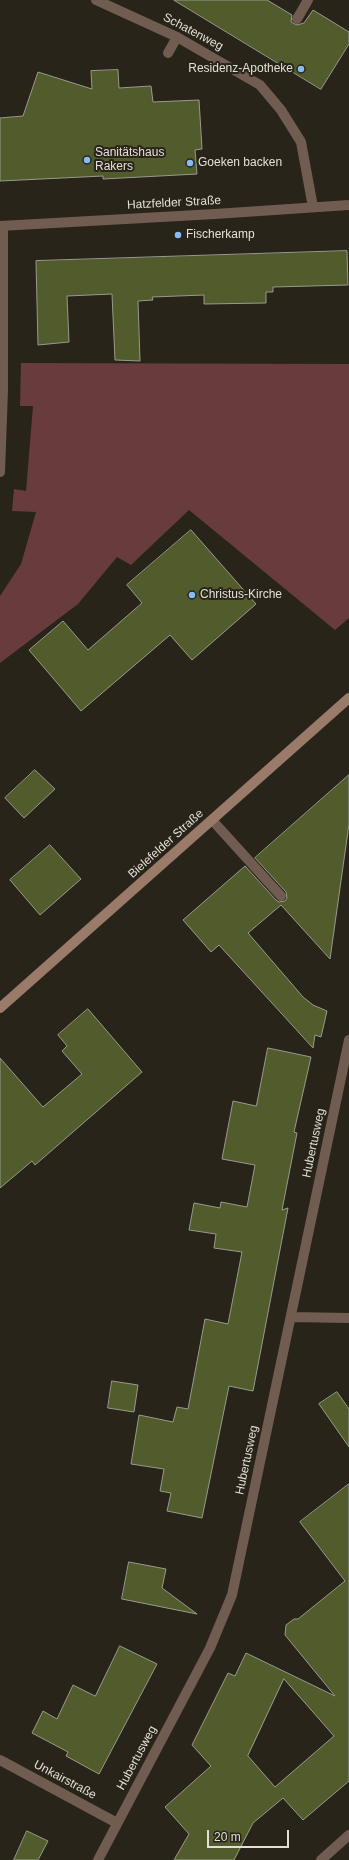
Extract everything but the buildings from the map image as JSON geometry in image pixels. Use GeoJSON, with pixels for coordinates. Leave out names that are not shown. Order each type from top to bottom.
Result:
{"type":"FeatureCollection","features":[{"type":"Feature","properties":{"kind":"main road","name":"Bielefelder Straße"},"geometry":{"type":"LineString","coordinates":[[0,1008],[349,698]]}},
{"type":"Feature","properties":{"kind":"street","name":"Schatenweg"},"geometry":{"type":"LineString","coordinates":[[96,0],[177,37],[260,85],[281,110],[301,142],[313,207]]}},
{"type":"Feature","properties":{"kind":"street"},"geometry":{"type":"LineString","coordinates":[[297,19],[308,0]]}},
{"type":"Feature","properties":{"kind":"street"},"geometry":{"type":"LineString","coordinates":[[168,53],[177,37]]}},
{"type":"Feature","properties":{"kind":"street","name":"Hatzfelder Straße"},"geometry":{"type":"LineString","coordinates":[[2,226],[349,205]]}},
{"type":"Feature","properties":{"kind":"street"},"geometry":{"type":"LineString","coordinates":[[0,472],[3,390],[2,226]]}},
{"type":"Feature","properties":{"kind":"street"},"geometry":{"type":"LineString","coordinates":[[212,820],[281,896]]}},
{"type":"Feature","properties":{"kind":"street","name":"Hubertusweg"},"geometry":{"type":"LineString","coordinates":[[98,1860],[210,1648],[232,1595],[349,1040]]}},
{"type":"Feature","properties":{"kind":"street"},"geometry":{"type":"LineString","coordinates":[[291,1317],[349,1318]]}},
{"type":"Feature","properties":{"kind":"street","name":"Unkairstraße"},"geometry":{"type":"LineString","coordinates":[[0,1760],[117,1823]]}},
{"type":"Feature","properties":{"kind":"street"},"geometry":{"type":"LineString","coordinates":[[321,1860],[349,1835]]}},
{"type":"Feature","properties":{"kind":"shaded area"},"geometry":{"type":"Polygon","coordinates":[[[21,363],[349,364],[349,618],[335,630],[189,510],[131,565],[117,557],[78,604],[0,663],[0,596],[21,564],[36,512],[12,511],[14,489],[26,491],[33,406],[20,406],[21,363]]]}},
{"type":"Feature","properties":{"kind":"place","name":"Residenz-Apotheke"},"geometry":{"type":"Point","coordinates":[301,69]}},
{"type":"Feature","properties":{"kind":"place","name":"Sanitätshaus Rakers"},"geometry":{"type":"Point","coordinates":[87,160]}},
{"type":"Feature","properties":{"kind":"place","name":"Goeken backen"},"geometry":{"type":"Point","coordinates":[190,163]}},
{"type":"Feature","properties":{"kind":"place","name":"Fischerkamp"},"geometry":{"type":"Point","coordinates":[178,235]}},
{"type":"Feature","properties":{"kind":"place","name":"Christus-Kirche"},"geometry":{"type":"Point","coordinates":[192,595]}}]}
